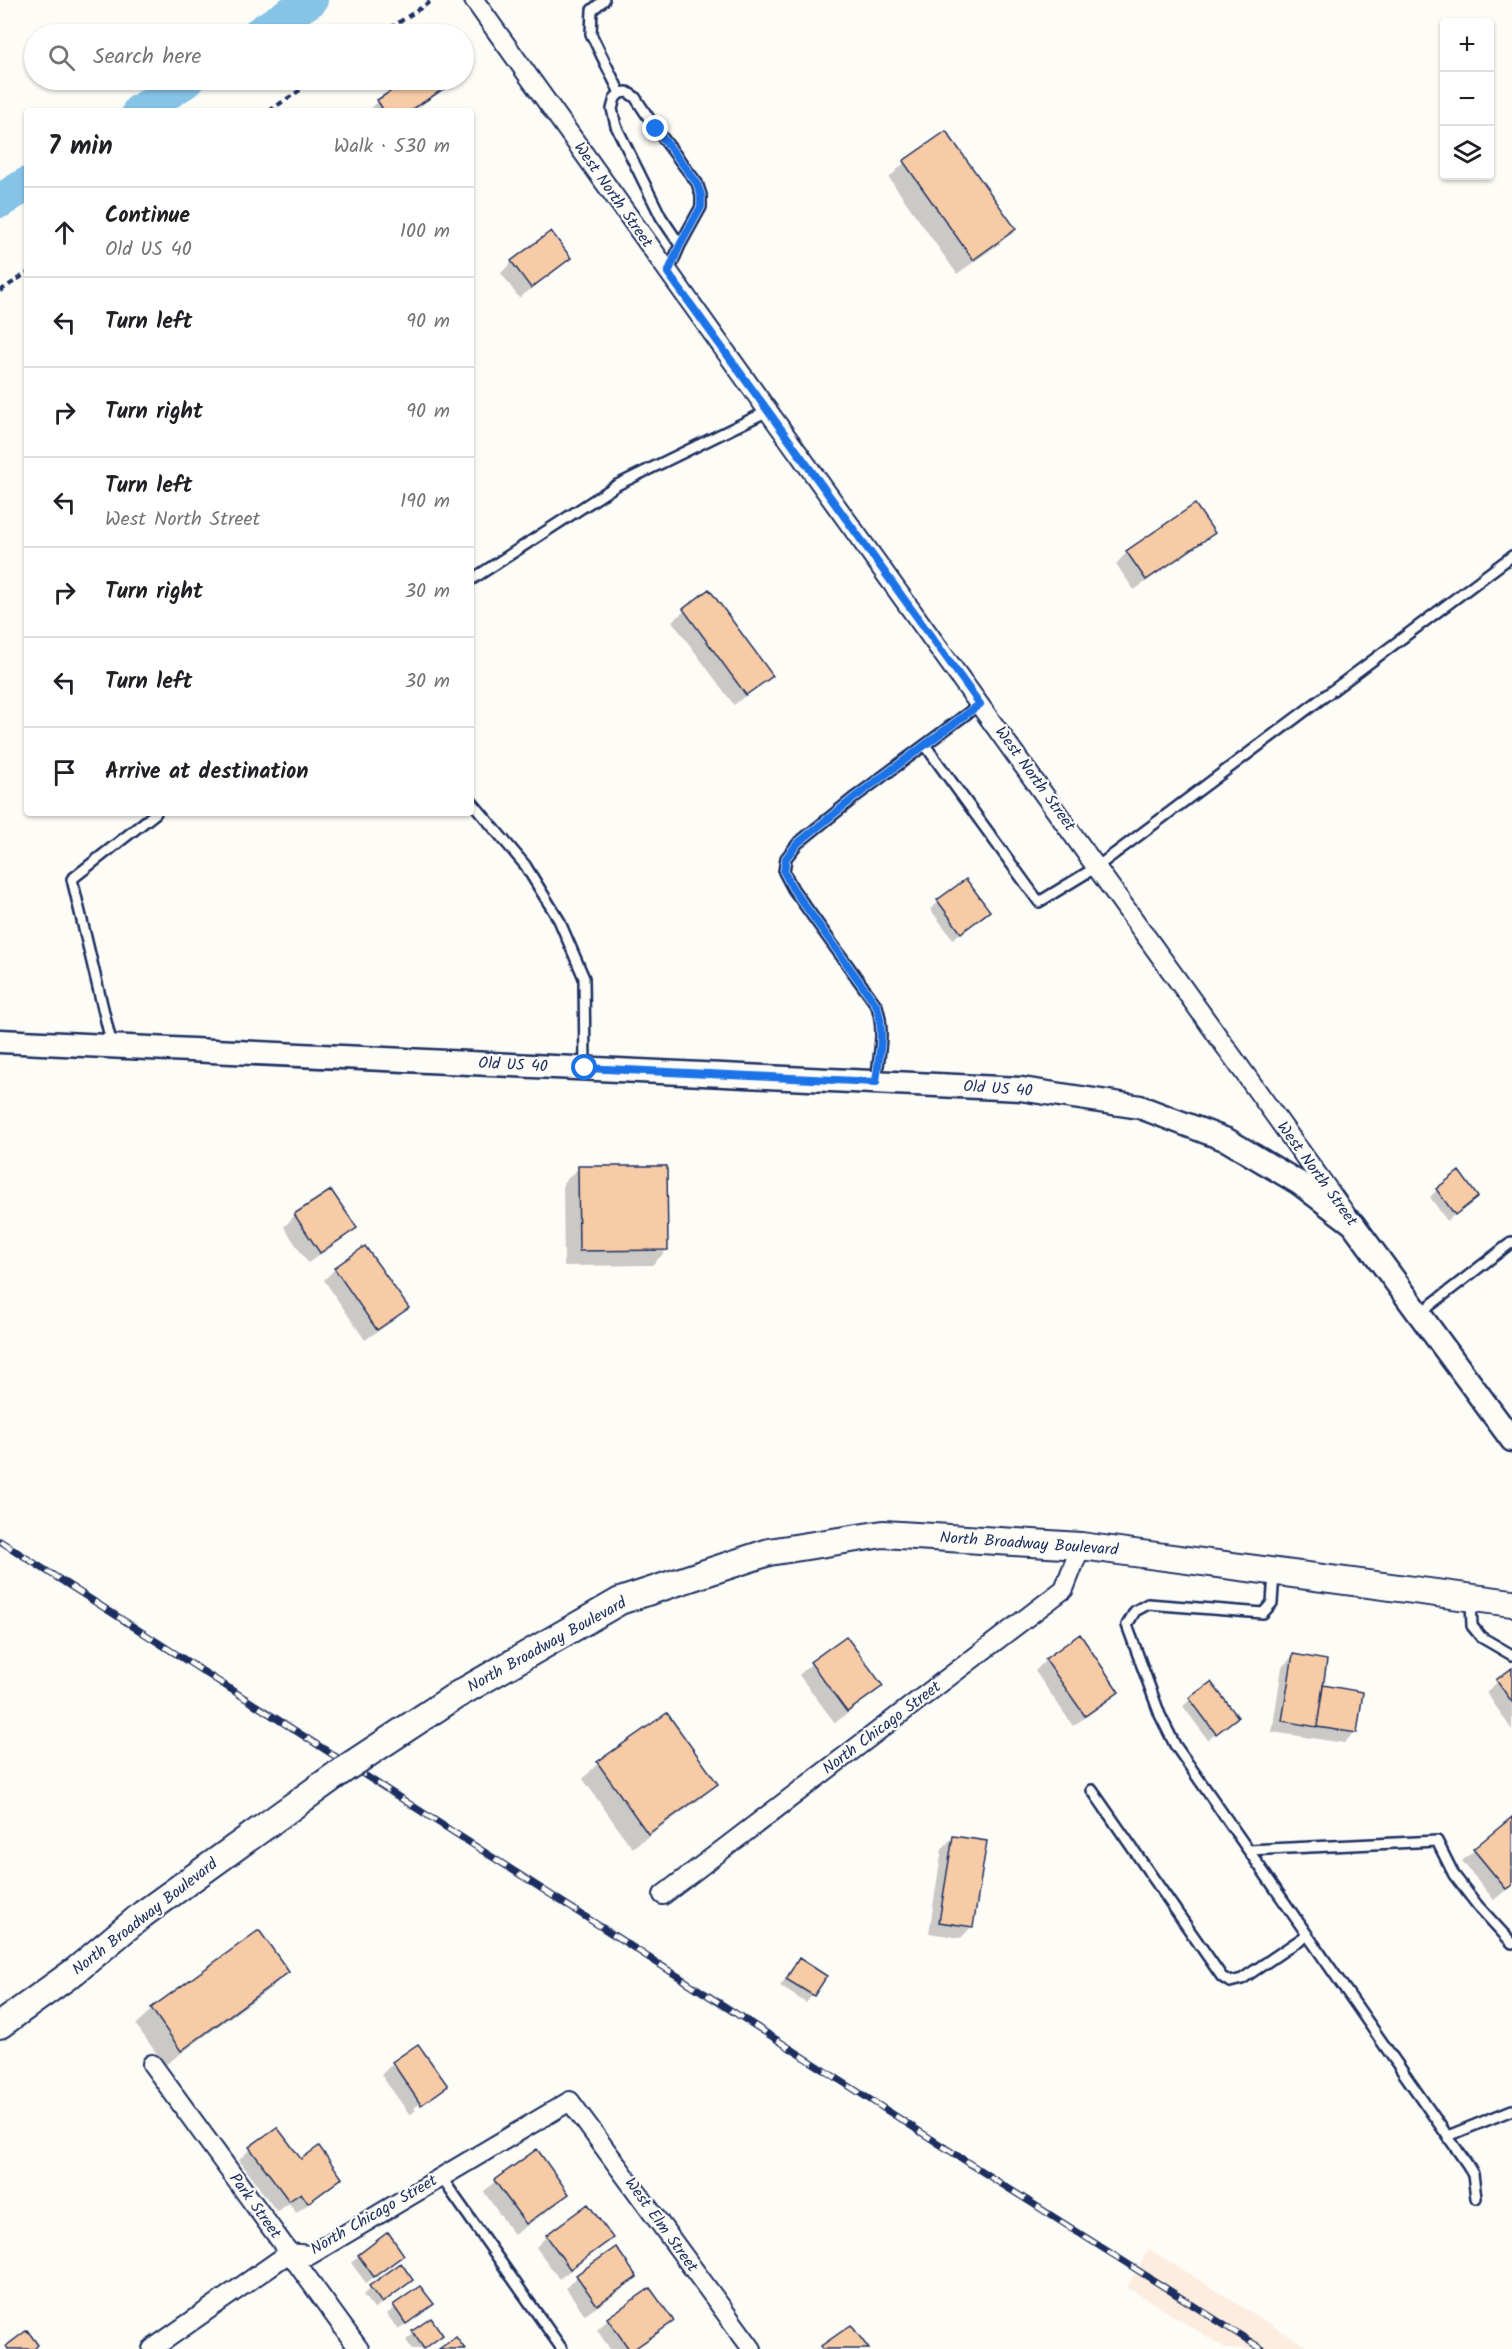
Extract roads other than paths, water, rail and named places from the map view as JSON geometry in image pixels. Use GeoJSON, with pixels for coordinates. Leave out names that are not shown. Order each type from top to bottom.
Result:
{"type":"FeatureCollection","features":[{"type":"Feature","properties":{"kind":"main road","name":"North Broadway Boulevard"},"geometry":{"type":"LineString","coordinates":[[0,2025],[75,1971],[143,1914],[343,1770],[457,1695],[621,1601],[769,1552],[882,1534],[1081,1546],[1512,1603]]}},
{"type":"Feature","properties":{"kind":"street","name":"West North Street"},"geometry":{"type":"LineString","coordinates":[[474,0],[1353,1224],[1512,1440]]}},
{"type":"Feature","properties":{"kind":"street","name":"Old US 40"},"geometry":{"type":"LineString","coordinates":[[0,1041],[1021,1089],[1140,1107],[1227,1140],[1299,1183],[1353,1224]]}},
{"type":"Feature","properties":{"kind":"street","name":"North Chicago Street"},"geometry":{"type":"LineString","coordinates":[[663,1895],[1064,1589],[1081,1546]]}},
{"type":"Feature","properties":{"kind":"street","name":"Park Street"},"geometry":{"type":"LineString","coordinates":[[152,2064],[358,2349]]}},
{"type":"Feature","properties":{"kind":"street","name":"North Chicago Street"},"geometry":{"type":"LineString","coordinates":[[152,2349],[289,2253],[310,2255],[570,2101]]}},
{"type":"Feature","properties":{"kind":"street","name":"West Elm Street"},"geometry":{"type":"LineString","coordinates":[[570,2101],[752,2349]]}},
{"type":"Feature","properties":{"kind":"lane"},"geometry":{"type":"LineString","coordinates":[[604,0],[592,10],[591,34],[620,93]]}},
{"type":"Feature","properties":{"kind":"lane"},"geometry":{"type":"LineString","coordinates":[[668,273],[701,207],[701,195],[697,183],[635,97],[627,92],[620,93],[615,98],[612,109],[615,126],[661,217],[680,245]]}},
{"type":"Feature","properties":{"kind":"lane"},"geometry":{"type":"LineString","coordinates":[[474,578],[617,485],[768,411]]}},
{"type":"Feature","properties":{"kind":"lane"},"geometry":{"type":"LineString","coordinates":[[925,745],[1039,902],[1098,866],[1512,556]]}},
{"type":"Feature","properties":{"kind":"lane"},"geometry":{"type":"LineString","coordinates":[[876,1082],[882,1035],[877,1006],[793,889],[784,872],[786,858],[798,843],[855,797],[980,704]]}},
{"type":"Feature","properties":{"kind":"lane"},"geometry":{"type":"LineString","coordinates":[[474,805],[525,865],[559,921],[584,978],[585,1068]]}},
{"type":"Feature","properties":{"kind":"lane"},"geometry":{"type":"LineString","coordinates":[[112,1046],[72,879],[152,816]]}},
{"type":"Feature","properties":{"kind":"lane"},"geometry":{"type":"LineString","coordinates":[[1419,1314],[1512,1242]]}},
{"type":"Feature","properties":{"kind":"lane"},"geometry":{"type":"LineString","coordinates":[[1274,1571],[1272,1603],[1263,1613],[1148,1604],[1135,1611],[1128,1625],[1160,1714],[1175,1745],[1448,2136],[1473,2174],[1476,2198]]}},
{"type":"Feature","properties":{"kind":"lane"},"geometry":{"type":"LineString","coordinates":[[1471,1597],[1472,1626],[1480,1637],[1512,1655]]}},
{"type":"Feature","properties":{"kind":"lane"},"geometry":{"type":"LineString","coordinates":[[1092,1790],[1222,1977],[1230,1982],[1242,1979],[1307,1935]]}},
{"type":"Feature","properties":{"kind":"lane"},"geometry":{"type":"LineString","coordinates":[[1249,1850],[1437,1841],[1460,1883],[1512,1943]]}},
{"type":"Feature","properties":{"kind":"lane"},"geometry":{"type":"LineString","coordinates":[[1448,2136],[1512,2110]]}},
{"type":"Feature","properties":{"kind":"lane"},"geometry":{"type":"LineString","coordinates":[[441,2177],[562,2349]]}},
{"type":"Feature","properties":{"kind":"waterway"},"geometry":{"type":"LineString","coordinates":[[274,24],[311,0]]}},
{"type":"Feature","properties":{"kind":"waterway"},"geometry":{"type":"LineString","coordinates":[[144,108],[172,90]]}},
{"type":"Feature","properties":{"kind":"waterway"},"geometry":{"type":"LineString","coordinates":[[0,201],[24,186]]}},
{"type":"Feature","properties":{"kind":"railway"},"geometry":{"type":"LineString","coordinates":[[0,1541],[1262,2349]]}}]}
